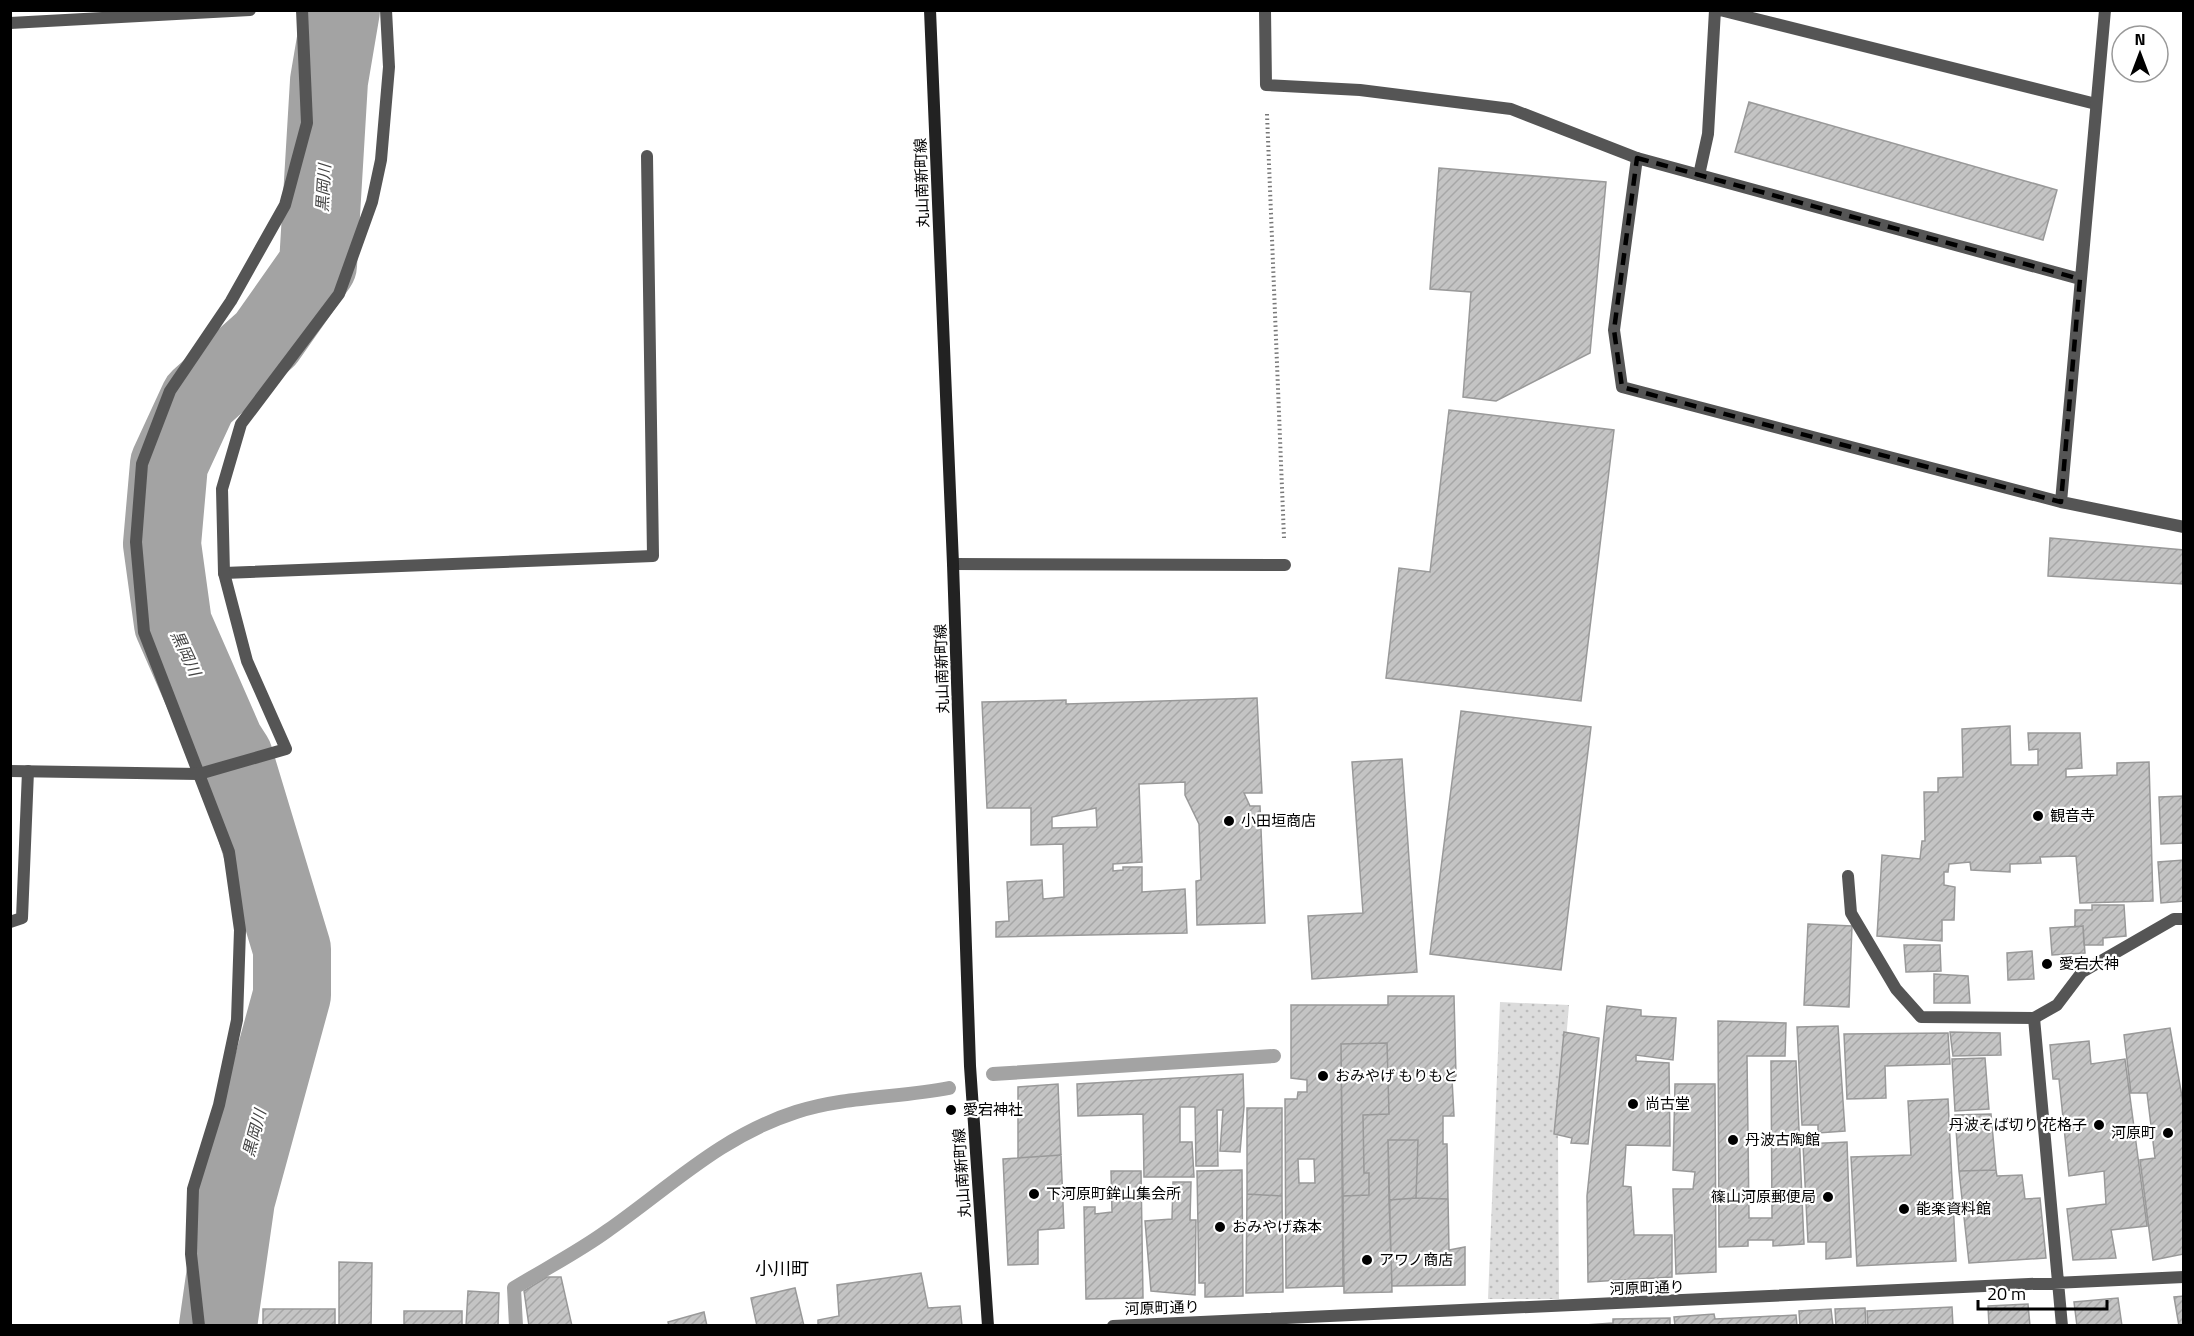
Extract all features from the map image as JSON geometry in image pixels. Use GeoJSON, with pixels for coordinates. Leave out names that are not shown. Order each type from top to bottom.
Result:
{"type":"FeatureCollection","features":[{"type":"Feature","properties":{"kind":"main road","name":"丸山南新町線"},"geometry":{"type":"LineString","coordinates":[[930,10],[953,564],[970,1066],[988,1326]]}},
{"type":"Feature","properties":{"kind":"street"},"geometry":{"type":"LineString","coordinates":[[10,23],[250,10]]}},
{"type":"Feature","properties":{"kind":"street"},"geometry":{"type":"LineString","coordinates":[[199,1326],[191,1254],[193,1189],[219,1105],[237,1020],[240,930],[229,852],[144,632],[136,542],[142,464],[170,391],[231,301],[285,206],[307,123],[302,10]]}},
{"type":"Feature","properties":{"kind":"street"},"geometry":{"type":"LineString","coordinates":[[10,771],[199,774],[286,749],[247,661],[224,573],[222,489],[241,424],[339,294],[372,202],[381,160],[389,67],[386,10]]}},
{"type":"Feature","properties":{"kind":"street"},"geometry":{"type":"LineString","coordinates":[[1264,10],[1266,85],[1360,90],[1511,109],[1637,158],[2080,279]]}},
{"type":"Feature","properties":{"kind":"street"},"geometry":{"type":"LineString","coordinates":[[1699,175],[1708,134],[1715,10]]}},
{"type":"Feature","properties":{"kind":"street"},"geometry":{"type":"LineString","coordinates":[[1720,10],[2096,104]]}},
{"type":"Feature","properties":{"kind":"street"},"geometry":{"type":"LineString","coordinates":[[2061,501],[2105,10]]}},
{"type":"Feature","properties":{"kind":"street"},"geometry":{"type":"LineString","coordinates":[[224,573],[653,556],[646,156]]}},
{"type":"Feature","properties":{"kind":"street"},"geometry":{"type":"LineString","coordinates":[[1637,158],[1614,330],[1622,387],[2061,501],[2184,527]]}},
{"type":"Feature","properties":{"kind":"street"},"geometry":{"type":"LineString","coordinates":[[953,564],[1285,566]]}},
{"type":"Feature","properties":{"kind":"street"},"geometry":{"type":"LineString","coordinates":[[10,922],[22,918],[28,771]]}},
{"type":"Feature","properties":{"kind":"street"},"geometry":{"type":"LineString","coordinates":[[1848,876],[1851,913],[1896,990],[1921,1017],[2034,1017],[2057,1005],[2082,972],[2174,919],[2184,919]]}},
{"type":"Feature","properties":{"kind":"street"},"geometry":{"type":"LineString","coordinates":[[2034,1017],[2062,1326]]}},
{"type":"Feature","properties":{"kind":"street","name":"河原町通り"},"geometry":{"type":"LineString","coordinates":[[1113,1326],[2059,1285],[2184,1277]]}},
{"type":"Feature","properties":{"kind":"path"},"geometry":{"type":"LineString","coordinates":[[1266,85],[1285,566]]}},
{"type":"Feature","properties":{"kind":"highlighted area"},"geometry":{"type":"Polygon","coordinates":[[[1637,158],[2080,279],[2061,502],[1622,387],[1614,330],[1637,158]]]}},
{"type":"Feature","properties":{"kind":"shaded area"},"geometry":{"type":"Polygon","coordinates":[[[1500,1002],[1569,1005],[1558,1135],[1559,1299],[1488,1299],[1500,1002]]]}},
{"type":"Feature","properties":{"kind":"building"},"geometry":{"type":"Polygon","coordinates":[[[1749,102],[2057,190],[2043,240],[1735,152],[1749,102]]]}},
{"type":"Feature","properties":{"kind":"building"},"geometry":{"type":"Polygon","coordinates":[[[1439,168],[1606,182],[1590,353],[1496,401],[1463,397],[1471,292],[1430,289],[1439,168]]]}},
{"type":"Feature","properties":{"kind":"building"},"geometry":{"type":"Polygon","coordinates":[[[1449,410],[1614,430],[1581,701],[1386,678],[1399,568],[1430,572],[1449,410]]]}},
{"type":"Feature","properties":{"kind":"building"},"geometry":{"type":"Polygon","coordinates":[[[2050,538],[2184,550],[2184,584],[2048,576],[2050,538]]]}},
{"type":"Feature","properties":{"kind":"building","name":"小田垣商店"},"geometry":{"type":"Polygon","coordinates":[[[1257,698],[1262,793],[1244,793],[1250,806],[1260,806],[1265,923],[1197,925],[1196,881],[1201,880],[1199,824],[1185,795],[1185,782],[1139,784],[1142,862],[1113,864],[1113,871],[1123,870],[1123,867],[1142,867],[1142,892],[1185,889],[1187,933],[996,937],[996,922],[1009,921],[1007,882],[1042,880],[1043,899],[1064,897],[1063,844],[1031,845],[1031,808],[987,808],[982,702],[1066,700],[1066,704],[1257,698]],[[1096,808],[1052,817],[1052,828],[1097,827],[1096,808]]]}},
{"type":"Feature","properties":{"kind":"building"},"geometry":{"type":"Polygon","coordinates":[[[1461,711],[1591,727],[1561,970],[1430,954],[1461,711]]]}},
{"type":"Feature","properties":{"kind":"building","name":"観音寺"},"geometry":{"type":"Polygon","coordinates":[[[2010,726],[2011,765],[2038,765],[2038,749],[2029,750],[2028,733],[2080,733],[2082,768],[2066,769],[2066,777],[2117,775],[2117,763],[2149,762],[2153,901],[2080,903],[2076,856],[2040,857],[2041,863],[2010,864],[2010,872],[1971,870],[1970,862],[1949,864],[1948,872],[1944,872],[1944,885],[1955,887],[1954,920],[1942,920],[1942,941],[1877,936],[1882,855],[1920,859],[1922,841],[1925,841],[1924,792],[1938,792],[1938,778],[1963,777],[1962,729],[2010,726]]]}},
{"type":"Feature","properties":{"kind":"building"},"geometry":{"type":"Polygon","coordinates":[[[1402,759],[1417,972],[1312,979],[1308,916],[1363,913],[1352,762],[1402,759]]]}},
{"type":"Feature","properties":{"kind":"building"},"geometry":{"type":"Polygon","coordinates":[[[2184,796],[2184,843],[2161,844],[2159,797],[2184,796]]]}},
{"type":"Feature","properties":{"kind":"building"},"geometry":{"type":"Polygon","coordinates":[[[2184,860],[2184,901],[2161,903],[2158,862],[2184,860]]]}},
{"type":"Feature","properties":{"kind":"building"},"geometry":{"type":"Polygon","coordinates":[[[2092,905],[2124,905],[2126,936],[2103,938],[2103,945],[2084,945],[2083,926],[2075,927],[2075,910],[2092,910],[2092,905]]]}},
{"type":"Feature","properties":{"kind":"building"},"geometry":{"type":"Polygon","coordinates":[[[1808,924],[1852,926],[1849,1007],[1804,1005],[1808,924]]]}},
{"type":"Feature","properties":{"kind":"building"},"geometry":{"type":"Polygon","coordinates":[[[2083,926],[2085,953],[2052,955],[2050,928],[2083,926]]]}},
{"type":"Feature","properties":{"kind":"building"},"geometry":{"type":"Polygon","coordinates":[[[1904,945],[1940,945],[1941,971],[1906,972],[1904,945]]]}},
{"type":"Feature","properties":{"kind":"building"},"geometry":{"type":"Polygon","coordinates":[[[2032,951],[2034,979],[2008,980],[2007,953],[2032,951]]]}},
{"type":"Feature","properties":{"kind":"building"},"geometry":{"type":"Polygon","coordinates":[[[1934,974],[1968,976],[1970,1003],[1934,1003],[1934,974]]]}},
{"type":"Feature","properties":{"kind":"building"},"geometry":{"type":"Polygon","coordinates":[[[1388,996],[1454,996],[1456,1076],[1452,1079],[1454,1116],[1443,1116],[1443,1144],[1447,1144],[1448,1199],[1416,1198],[1418,1140],[1388,1140],[1392,1292],[1344,1293],[1343,1196],[1369,1195],[1369,1173],[1364,1173],[1363,1115],[1389,1114],[1387,1043],[1341,1044],[1343,1286],[1286,1288],[1285,1099],[1297,1099],[1298,1092],[1307,1092],[1307,1080],[1291,1078],[1291,1005],[1388,1005],[1388,996]],[[1298,1159],[1299,1183],[1315,1183],[1314,1159],[1298,1159]]]}},
{"type":"Feature","properties":{"kind":"building","name":"尚古堂"},"geometry":{"type":"Polygon","coordinates":[[[1607,1006],[1641,1010],[1641,1016],[1676,1018],[1673,1060],[1636,1055],[1636,1061],[1669,1063],[1670,1146],[1626,1145],[1623,1186],[1631,1187],[1634,1235],[1672,1235],[1672,1277],[1588,1282],[1587,1196],[1607,1006]]]}},
{"type":"Feature","properties":{"kind":"building","name":"丹波古陶館"},"geometry":{"type":"Polygon","coordinates":[[[1718,1021],[1786,1023],[1785,1056],[1747,1056],[1749,1218],[1772,1218],[1771,1061],[1796,1061],[1804,1244],[1773,1246],[1773,1240],[1748,1240],[1748,1246],[1719,1247],[1718,1021]]]}},
{"type":"Feature","properties":{"kind":"building"},"geometry":{"type":"Polygon","coordinates":[[[1838,1026],[1845,1131],[1818,1133],[1818,1125],[1802,1125],[1797,1027],[1838,1026]]]}},
{"type":"Feature","properties":{"kind":"building","name":"河原町"},"geometry":{"type":"Polygon","coordinates":[[[2170,1028],[2184,1108],[2184,1254],[2153,1260],[2140,1160],[2155,1158],[2147,1093],[2131,1093],[2124,1035],[2170,1028]]]}},
{"type":"Feature","properties":{"kind":"building"},"geometry":{"type":"Polygon","coordinates":[[[1564,1032],[1599,1038],[1588,1144],[1571,1143],[1572,1138],[1554,1134],[1564,1032]]]}},
{"type":"Feature","properties":{"kind":"building"},"geometry":{"type":"Polygon","coordinates":[[[1950,1032],[2000,1033],[2001,1055],[1953,1056],[1950,1032]]]}},
{"type":"Feature","properties":{"kind":"building"},"geometry":{"type":"Polygon","coordinates":[[[1948,1033],[1950,1064],[1885,1066],[1886,1098],[1847,1099],[1844,1034],[1948,1033]]]}},
{"type":"Feature","properties":{"kind":"building","name":"丹波そば切り 花格子"},"geometry":{"type":"Polygon","coordinates":[[[2089,1041],[2091,1064],[2125,1059],[2147,1226],[2111,1230],[2116,1258],[2073,1260],[2067,1209],[2106,1204],[2104,1171],[2069,1176],[2059,1079],[2053,1079],[2050,1045],[2089,1041]]]}},
{"type":"Feature","properties":{"kind":"building"},"geometry":{"type":"Polygon","coordinates":[[[1387,1043],[1389,1114],[1363,1115],[1364,1173],[1369,1173],[1369,1195],[1343,1196],[1341,1044],[1387,1043]]]}},
{"type":"Feature","properties":{"kind":"building"},"geometry":{"type":"Polygon","coordinates":[[[1985,1058],[1989,1109],[1955,1111],[1952,1059],[1985,1058]]]}},
{"type":"Feature","properties":{"kind":"building"},"geometry":{"type":"Polygon","coordinates":[[[1243,1074],[1244,1107],[1240,1152],[1220,1151],[1223,1110],[1217,1110],[1218,1166],[1196,1166],[1195,1107],[1180,1107],[1180,1142],[1192,1142],[1194,1177],[1144,1177],[1143,1114],[1078,1116],[1077,1084],[1243,1074]]]}},
{"type":"Feature","properties":{"kind":"building"},"geometry":{"type":"Polygon","coordinates":[[[1058,1084],[1061,1155],[1018,1158],[1018,1087],[1058,1084]]]}},
{"type":"Feature","properties":{"kind":"building"},"geometry":{"type":"Polygon","coordinates":[[[1675,1084],[1715,1084],[1716,1272],[1676,1274],[1673,1189],[1693,1189],[1695,1172],[1673,1170],[1675,1084]]]}},
{"type":"Feature","properties":{"kind":"building","name":"能楽資料館"},"geometry":{"type":"Polygon","coordinates":[[[1948,1099],[1956,1261],[1857,1266],[1851,1157],[1911,1155],[1908,1101],[1948,1099]]]}},
{"type":"Feature","properties":{"kind":"building"},"geometry":{"type":"Polygon","coordinates":[[[1247,1108],[1282,1108],[1282,1196],[1247,1194],[1247,1108]]]}},
{"type":"Feature","properties":{"kind":"building"},"geometry":{"type":"Polygon","coordinates":[[[1991,1114],[1996,1170],[1959,1171],[1955,1115],[1991,1114]]]}},
{"type":"Feature","properties":{"kind":"building"},"geometry":{"type":"Polygon","coordinates":[[[1388,1140],[1418,1140],[1416,1198],[1389,1200],[1388,1140]]]}},
{"type":"Feature","properties":{"kind":"building"},"geometry":{"type":"Polygon","coordinates":[[[1847,1142],[1851,1257],[1826,1259],[1826,1242],[1808,1242],[1803,1144],[1847,1142]]]}},
{"type":"Feature","properties":{"kind":"building","name":"下河原町鉾山集会所"},"geometry":{"type":"Polygon","coordinates":[[[1061,1155],[1064,1228],[1038,1230],[1038,1264],[1008,1265],[1003,1159],[1061,1155]]]}},
{"type":"Feature","properties":{"kind":"building","name":"おみやげ森本"},"geometry":{"type":"Polygon","coordinates":[[[1242,1170],[1243,1296],[1205,1297],[1205,1283],[1199,1283],[1197,1171],[1242,1170]]]}},
{"type":"Feature","properties":{"kind":"building"},"geometry":{"type":"Polygon","coordinates":[[[1996,1170],[1997,1176],[2022,1175],[2025,1199],[2040,1198],[2046,1258],[1969,1263],[1959,1171],[1996,1170]]]}},
{"type":"Feature","properties":{"kind":"building"},"geometry":{"type":"Polygon","coordinates":[[[1111,1171],[1141,1171],[1143,1298],[1086,1299],[1084,1207],[1095,1207],[1095,1214],[1112,1212],[1111,1171]]]}},
{"type":"Feature","properties":{"kind":"building"},"geometry":{"type":"Polygon","coordinates":[[[1173,1182],[1191,1182],[1190,1220],[1196,1220],[1195,1295],[1151,1291],[1145,1221],[1172,1219],[1173,1182]]]}},
{"type":"Feature","properties":{"kind":"building"},"geometry":{"type":"Polygon","coordinates":[[[1247,1194],[1282,1196],[1283,1292],[1246,1293],[1247,1194]]]}},
{"type":"Feature","properties":{"kind":"building"},"geometry":{"type":"Polygon","coordinates":[[[1448,1199],[1449,1250],[1465,1247],[1465,1285],[1392,1286],[1389,1200],[1448,1199]]]}},
{"type":"Feature","properties":{"kind":"building"},"geometry":{"type":"Polygon","coordinates":[[[339,1262],[372,1263],[371,1326],[339,1326],[339,1262]]]}},
{"type":"Feature","properties":{"kind":"building"},"geometry":{"type":"Polygon","coordinates":[[[921,1273],[928,1308],[960,1306],[962,1326],[818,1326],[818,1320],[839,1316],[837,1285],[921,1273]]]}},
{"type":"Feature","properties":{"kind":"building"},"geometry":{"type":"Polygon","coordinates":[[[547,1277],[561,1277],[572,1326],[529,1326],[524,1291],[547,1277]]]}},
{"type":"Feature","properties":{"kind":"building"},"geometry":{"type":"Polygon","coordinates":[[[795,1288],[804,1326],[757,1326],[751,1298],[795,1288]]]}},
{"type":"Feature","properties":{"kind":"building"},"geometry":{"type":"Polygon","coordinates":[[[468,1291],[499,1293],[498,1326],[466,1326],[468,1291]]]}},
{"type":"Feature","properties":{"kind":"building"},"geometry":{"type":"Polygon","coordinates":[[[2184,1296],[2184,1326],[2179,1326],[2174,1297],[2184,1296]]]}},
{"type":"Feature","properties":{"kind":"building"},"geometry":{"type":"Polygon","coordinates":[[[2118,1298],[2122,1326],[2077,1326],[2074,1302],[2118,1298]]]}},
{"type":"Feature","properties":{"kind":"building"},"geometry":{"type":"Polygon","coordinates":[[[2028,1304],[2030,1326],[1989,1326],[1988,1306],[2028,1304]]]}},
{"type":"Feature","properties":{"kind":"building"},"geometry":{"type":"Polygon","coordinates":[[[1952,1307],[1953,1326],[1868,1326],[1867,1311],[1952,1307]]]}},
{"type":"Feature","properties":{"kind":"building"},"geometry":{"type":"Polygon","coordinates":[[[1865,1308],[1866,1326],[1836,1326],[1835,1309],[1865,1308]]]}},
{"type":"Feature","properties":{"kind":"building"},"geometry":{"type":"Polygon","coordinates":[[[263,1309],[335,1309],[335,1326],[263,1326],[263,1309]]]}},
{"type":"Feature","properties":{"kind":"building"},"geometry":{"type":"Polygon","coordinates":[[[1831,1309],[1833,1326],[1800,1326],[1799,1311],[1831,1309]]]}},
{"type":"Feature","properties":{"kind":"building"},"geometry":{"type":"Polygon","coordinates":[[[404,1311],[462,1311],[462,1326],[404,1326],[404,1311]]]}},
{"type":"Feature","properties":{"kind":"building"},"geometry":{"type":"Polygon","coordinates":[[[704,1312],[707,1326],[669,1326],[668,1322],[704,1312]]]}},
{"type":"Feature","properties":{"kind":"building"},"geometry":{"type":"Polygon","coordinates":[[[1714,1314],[1715,1319],[1796,1315],[1797,1326],[1675,1326],[1674,1317],[1714,1314]]]}},
{"type":"Feature","properties":{"kind":"building"},"geometry":{"type":"Polygon","coordinates":[[[1670,1318],[1670,1326],[1571,1326],[1613,1323],[1613,1319],[1670,1318]]]}},
{"type":"Feature","properties":{"kind":"waterway","name":"黒岡川"},"geometry":{"type":"LineString","coordinates":[[218,1326],[236,1200],[292,995],[292,949],[234,757],[225,743],[173,624],[162,544],[169,464],[199,399],[266,339],[318,265],[329,81],[341,10]]}},
{"type":"Feature","properties":{"kind":"waterway"},"geometry":{"type":"LineString","coordinates":[[993,1074],[1274,1056]]}},
{"type":"Feature","properties":{"kind":"waterway"},"geometry":{"type":"LineString","coordinates":[[516,1326],[514,1288],[596,1239],[697,1164],[744,1135],[769,1122],[815,1107],[949,1088]]}},
{"type":"Feature","properties":{"kind":"place","name":"観音寺"},"geometry":{"type":"Point","coordinates":[2038,816]}},
{"type":"Feature","properties":{"kind":"place","name":"小田垣商店"},"geometry":{"type":"Point","coordinates":[1229,821]}},
{"type":"Feature","properties":{"kind":"place","name":"愛宕大神"},"geometry":{"type":"Point","coordinates":[2047,964]}},
{"type":"Feature","properties":{"kind":"place","name":"おみやげ もりもと"},"geometry":{"type":"Point","coordinates":[1323,1076]}},
{"type":"Feature","properties":{"kind":"place","name":"尚古堂"},"geometry":{"type":"Point","coordinates":[1633,1104]}},
{"type":"Feature","properties":{"kind":"place","name":"愛宕神社"},"geometry":{"type":"Point","coordinates":[951,1110]}},
{"type":"Feature","properties":{"kind":"place","name":"丹波そば切り 花格子"},"geometry":{"type":"Point","coordinates":[2099,1125]}},
{"type":"Feature","properties":{"kind":"place","name":"河原町"},"geometry":{"type":"Point","coordinates":[2168,1133]}},
{"type":"Feature","properties":{"kind":"place","name":"丹波古陶館"},"geometry":{"type":"Point","coordinates":[1733,1140]}},
{"type":"Feature","properties":{"kind":"place","name":"下河原町鉾山集会所"},"geometry":{"type":"Point","coordinates":[1034,1194]}},
{"type":"Feature","properties":{"kind":"place","name":"篠山河原郵便局"},"geometry":{"type":"Point","coordinates":[1828,1197]}},
{"type":"Feature","properties":{"kind":"place","name":"能楽資料館"},"geometry":{"type":"Point","coordinates":[1904,1209]}},
{"type":"Feature","properties":{"kind":"place","name":"おみやげ森本"},"geometry":{"type":"Point","coordinates":[1220,1227]}},
{"type":"Feature","properties":{"kind":"place","name":"アワノ商店"},"geometry":{"type":"Point","coordinates":[1367,1260]}},
{"type":"Feature","properties":{"kind":"district","name":"小川町"},"geometry":{"type":"Point","coordinates":[782,1269]}}]}
